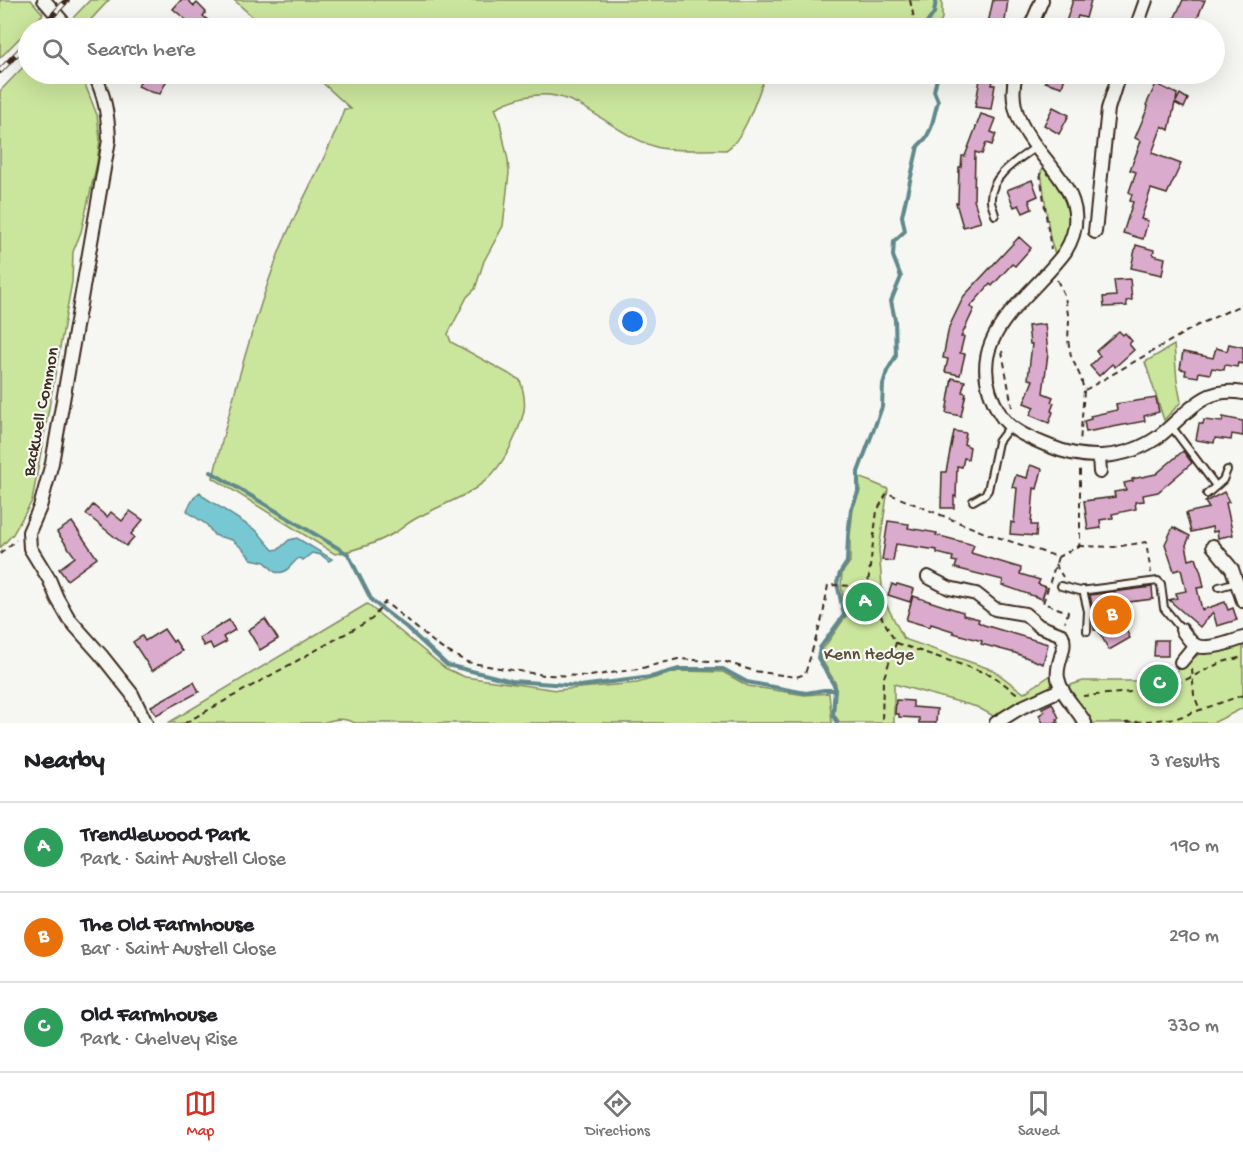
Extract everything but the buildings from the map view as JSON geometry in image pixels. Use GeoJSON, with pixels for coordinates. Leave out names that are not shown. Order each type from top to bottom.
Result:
{"type":"FeatureCollection","features":[{"type":"Feature","properties":{"kind":"street"},"geometry":{"type":"LineString","coordinates":[[44,0],[59,18]]}},
{"type":"Feature","properties":{"kind":"street"},"geometry":{"type":"LineString","coordinates":[[1034,18],[1042,0]]}},
{"type":"Feature","properties":{"kind":"street"},"geometry":{"type":"LineString","coordinates":[[1140,18],[1146,0]]}},
{"type":"Feature","properties":{"kind":"street","name":"Backwell Common"},"geometry":{"type":"LineString","coordinates":[[29,532],[40,507],[52,463],[109,140],[108,114],[100,84]]}},
{"type":"Feature","properties":{"kind":"street"},"geometry":{"type":"LineString","coordinates":[[1014,84],[1015,111],[1022,128],[1064,183],[1075,206],[1071,242],[1053,267],[1001,323],[989,348],[986,368],[989,390],[1002,416],[1010,426],[1038,442],[1066,453],[1099,456],[1131,452],[1157,437],[1192,405],[1212,395],[1229,391],[1243,393]]}},
{"type":"Feature","properties":{"kind":"street"},"geometry":{"type":"LineString","coordinates":[[1095,232],[1108,109],[1116,84]]}},
{"type":"Feature","properties":{"kind":"street"},"geometry":{"type":"LineString","coordinates":[[1099,456],[1100,472]]}},
{"type":"Feature","properties":{"kind":"street"},"geometry":{"type":"LineString","coordinates":[[29,532],[30,548],[69,619],[132,694],[146,723]]}},
{"type":"Feature","properties":{"kind":"street"},"geometry":{"type":"LineString","coordinates":[[1213,546],[1231,566],[1243,601]]}},
{"type":"Feature","properties":{"kind":"street"},"geometry":{"type":"LineString","coordinates":[[928,577],[949,588],[973,593],[994,609],[1025,614],[1062,640],[1057,670],[1065,693],[1085,723]]}},
{"type":"Feature","properties":{"kind":"street"},"geometry":{"type":"LineString","coordinates":[[1182,630],[1195,645],[1205,647],[1243,638]]}},
{"type":"Feature","properties":{"kind":"street"},"geometry":{"type":"LineString","coordinates":[[1187,664],[1195,645]]}},
{"type":"Feature","properties":{"kind":"street"},"geometry":{"type":"LineString","coordinates":[[996,723],[1020,708],[1065,693]]}},
{"type":"Feature","properties":{"kind":"lane"},"geometry":{"type":"LineString","coordinates":[[995,215],[991,200],[993,190],[1003,172],[1038,150]]}},
{"type":"Feature","properties":{"kind":"lane"},"geometry":{"type":"LineString","coordinates":[[1170,425],[1216,486]]}},
{"type":"Feature","properties":{"kind":"lane"},"geometry":{"type":"LineString","coordinates":[[972,501],[988,490],[998,442],[1010,426]]}},
{"type":"Feature","properties":{"kind":"lane"},"geometry":{"type":"LineString","coordinates":[[1207,494],[1223,480],[1227,470]]}},
{"type":"Feature","properties":{"kind":"lane"},"geometry":{"type":"LineString","coordinates":[[1061,586],[1083,590],[1152,581],[1161,582],[1164,608],[1182,630]]}},
{"type":"Feature","properties":{"kind":"lane"},"geometry":{"type":"LineString","coordinates":[[1218,587],[1237,582]]}},
{"type":"Feature","properties":{"kind":"lane"},"geometry":{"type":"LineString","coordinates":[[1083,590],[1088,610],[1087,631]]}},
{"type":"Feature","properties":{"kind":"path"},"geometry":{"type":"LineString","coordinates":[[910,0],[914,18]]}},
{"type":"Feature","properties":{"kind":"path"},"geometry":{"type":"LineString","coordinates":[[1038,150],[1042,196],[1053,267],[1065,297],[1071,356],[1084,391],[1080,429],[1079,546]]}},
{"type":"Feature","properties":{"kind":"path"},"geometry":{"type":"LineString","coordinates":[[1084,391],[1198,326],[1243,304]]}},
{"type":"Feature","properties":{"kind":"path"},"geometry":{"type":"LineString","coordinates":[[1002,350],[1011,406]]}},
{"type":"Feature","properties":{"kind":"path"},"geometry":{"type":"LineString","coordinates":[[867,591],[878,511],[887,493],[985,533],[1058,557]]}},
{"type":"Feature","properties":{"kind":"path"},"geometry":{"type":"LineString","coordinates":[[0,554],[29,532]]}},
{"type":"Feature","properties":{"kind":"path"},"geometry":{"type":"LineString","coordinates":[[1062,640],[1068,612],[1043,603],[1058,557],[1079,546],[1115,547],[1146,542],[1152,581]]}},
{"type":"Feature","properties":{"kind":"path"},"geometry":{"type":"LineString","coordinates":[[185,723],[372,619],[385,602],[441,648],[467,662],[493,667],[544,675],[590,676],[638,669],[678,659],[726,662],[754,671],[796,677],[805,674],[823,615],[828,585],[859,586],[867,591],[896,643],[992,675],[1022,697]]}},
{"type":"Feature","properties":{"kind":"path"},"geometry":{"type":"LineString","coordinates":[[882,723],[883,680],[896,643]]}},
{"type":"Feature","properties":{"kind":"path"},"geometry":{"type":"LineString","coordinates":[[1065,693],[1167,689],[1222,662],[1243,657]]}},
{"type":"Feature","properties":{"kind":"path"},"geometry":{"type":"LineString","coordinates":[[1187,664],[1200,710]]}},
{"type":"Feature","properties":{"kind":"path"},"geometry":{"type":"LineString","coordinates":[[1125,723],[1177,718],[1243,696]]}},
{"type":"Feature","properties":{"kind":"green space"},"geometry":{"type":"Polygon","coordinates":[[[0,0],[31,0],[43,14],[39,18],[18,18],[18,40],[0,58],[0,0]]]}},
{"type":"Feature","properties":{"kind":"green space"},"geometry":{"type":"Polygon","coordinates":[[[90,0],[109,0],[92,18],[73,18],[90,0]]]}},
{"type":"Feature","properties":{"kind":"green space"},"geometry":{"type":"Polygon","coordinates":[[[234,0],[942,0],[942,18],[254,18],[234,0]]]}},
{"type":"Feature","properties":{"kind":"green space"},"geometry":{"type":"Polygon","coordinates":[[[18,72],[18,84],[85,84],[97,115],[100,139],[97,163],[81,232],[73,252],[72,282],[32,501],[13,534],[0,548],[0,91],[18,72]]]}},
{"type":"Feature","properties":{"kind":"green space"},"geometry":{"type":"Polygon","coordinates":[[[324,84],[762,84],[745,126],[726,150],[662,149],[634,138],[580,105],[562,98],[543,95],[521,98],[495,108],[499,118],[509,173],[503,226],[484,261],[475,289],[467,297],[448,334],[451,342],[520,380],[525,403],[521,421],[506,456],[496,470],[474,489],[415,519],[382,540],[335,554],[213,478],[242,365],[278,255],[344,109],[351,109],[324,84]]]}},
{"type":"Feature","properties":{"kind":"green space"},"geometry":{"type":"Polygon","coordinates":[[[1044,167],[1059,186],[1068,206],[1068,229],[1060,249],[1055,254],[1050,238],[1041,171],[1044,167]]]}},
{"type":"Feature","properties":{"kind":"green space"},"geometry":{"type":"Polygon","coordinates":[[[1174,345],[1181,402],[1164,420],[1145,362],[1174,345]]]}},
{"type":"Feature","properties":{"kind":"green space","name":"Kenn Hedge"},"geometry":{"type":"Polygon","coordinates":[[[859,477],[888,489],[879,550],[883,598],[904,639],[993,670],[1024,693],[1051,675],[1058,688],[997,718],[977,707],[894,684],[894,723],[840,723],[834,714],[836,684],[820,657],[846,616],[841,585],[842,573],[850,562],[850,536],[853,509],[860,491],[859,477]]]}},
{"type":"Feature","properties":{"kind":"green space"},"geometry":{"type":"Polygon","coordinates":[[[367,604],[445,668],[465,677],[557,690],[637,683],[679,671],[723,672],[748,686],[805,695],[829,693],[832,723],[355,723],[339,719],[322,723],[168,723],[367,604]]]}},
{"type":"Feature","properties":{"kind":"green space"},"geometry":{"type":"Polygon","coordinates":[[[1243,644],[1243,708],[1213,723],[1092,723],[1068,686],[1083,681],[1163,681],[1199,654],[1243,644]]]}},
{"type":"Feature","properties":{"kind":"water"},"geometry":{"type":"Polygon","coordinates":[[[200,492],[204,497],[257,531],[273,550],[297,538],[332,559],[329,561],[321,555],[312,553],[303,560],[299,558],[283,572],[275,572],[265,562],[251,559],[232,540],[214,535],[207,525],[188,512],[195,496],[200,492]]]}},
{"type":"Feature","properties":{"kind":"waterway"},"geometry":{"type":"LineString","coordinates":[[930,18],[934,13],[936,0]]}},
{"type":"Feature","properties":{"kind":"waterway"},"geometry":{"type":"LineString","coordinates":[[837,723],[833,715],[835,687],[818,658],[820,648],[844,615],[837,583],[847,562],[851,509],[858,492],[858,472],[882,407],[883,384],[887,371],[896,356],[895,320],[891,301],[901,277],[893,256],[894,241],[905,231],[902,216],[918,146],[926,138],[931,128],[938,101],[934,91],[936,84]]}},
{"type":"Feature","properties":{"kind":"waterway"},"geometry":{"type":"LineString","coordinates":[[211,472],[348,554],[372,601],[406,627],[447,665],[512,681],[580,686],[651,677],[679,669],[723,669],[747,682],[806,693],[835,690]]}},
{"type":"Feature","properties":{"kind":"railway"},"geometry":{"type":"LineString","coordinates":[[50,18],[67,0]]}},
{"type":"Feature","properties":{"kind":"railway"},"geometry":{"type":"LineString","coordinates":[[0,71],[18,52]]}},
{"type":"Feature","properties":{"kind":"place","name":"Trendlewood Park"},"geometry":{"type":"Point","coordinates":[865,602]}},
{"type":"Feature","properties":{"kind":"place","name":"The Old Farmhouse"},"geometry":{"type":"Point","coordinates":[1112,615]}},
{"type":"Feature","properties":{"kind":"place","name":"Old Farmhouse"},"geometry":{"type":"Point","coordinates":[1159,684]}}]}
